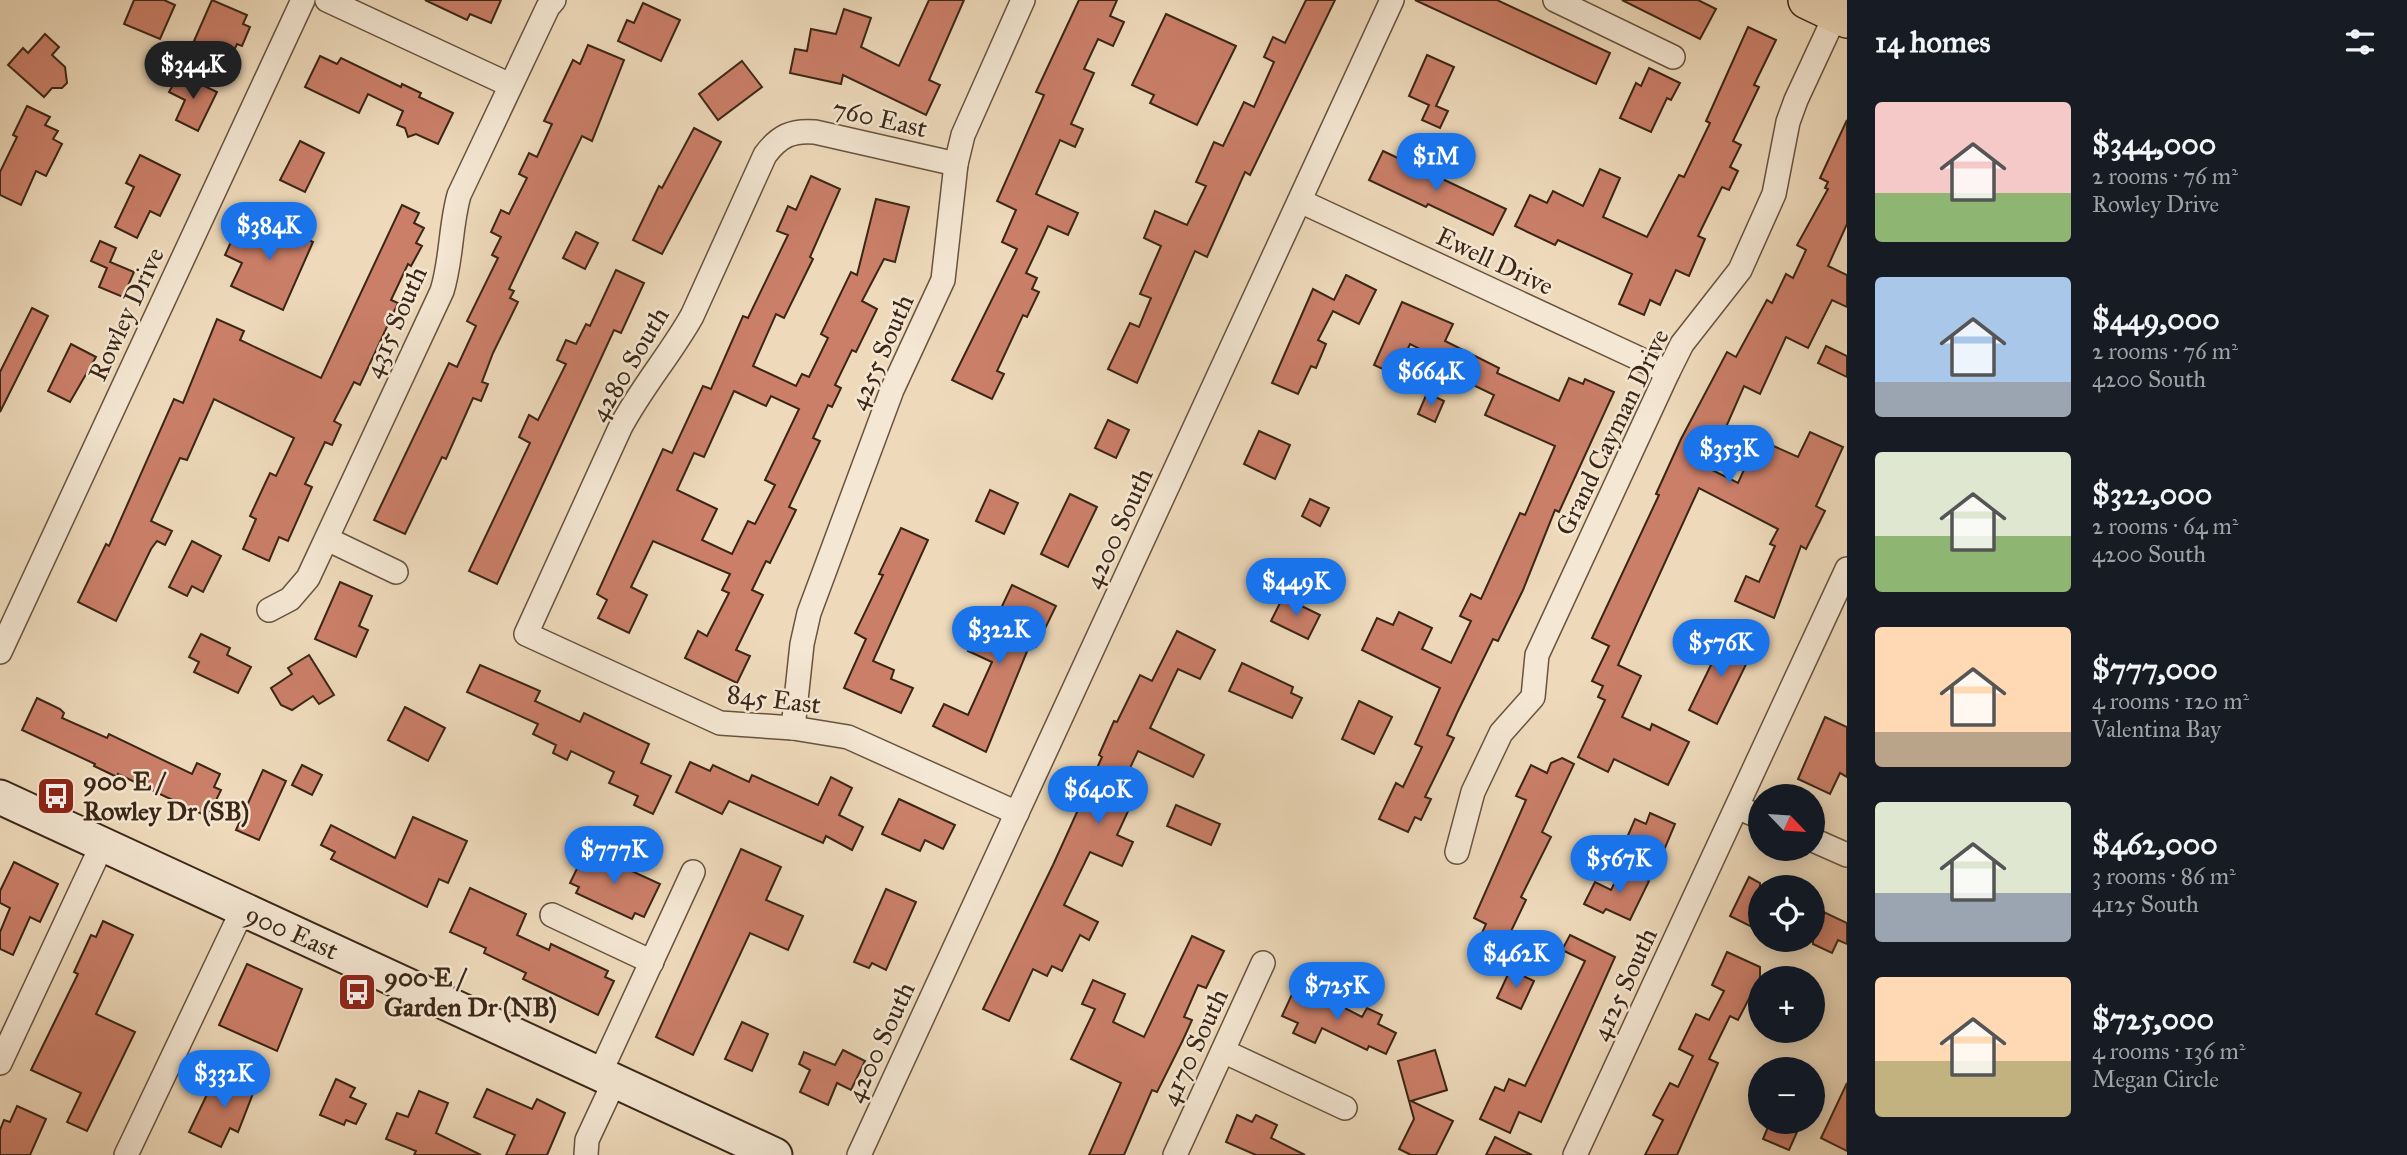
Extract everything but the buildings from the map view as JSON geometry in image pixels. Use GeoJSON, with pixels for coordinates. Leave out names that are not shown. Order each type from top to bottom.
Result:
{"type":"FeatureCollection","features":[{"type":"Feature","properties":{"kind":"main road","name":"900 East"},"geometry":{"type":"LineString","coordinates":[[0,797],[775,1155]]}},
{"type":"Feature","properties":{"kind":"street","name":"Rowley Drive"},"geometry":{"type":"LineString","coordinates":[[0,652],[303,0]]}},
{"type":"Feature","properties":{"kind":"street"},"geometry":{"type":"LineString","coordinates":[[327,0],[510,85]]}},
{"type":"Feature","properties":{"kind":"street","name":"4315 South"},"geometry":{"type":"LineString","coordinates":[[269,610],[290,599],[308,578],[327,539],[442,291],[449,269],[453,219],[459,195],[548,7],[554,0]]}},
{"type":"Feature","properties":{"kind":"street","name":"4255 South"},"geometry":{"type":"LineString","coordinates":[[793,728],[802,644],[809,613],[892,390],[943,280],[956,164],[976,102],[1023,0]]}},
{"type":"Feature","properties":{"kind":"street","name":"4200 South"},"geometry":{"type":"LineString","coordinates":[[859,1155],[1392,0]]}},
{"type":"Feature","properties":{"kind":"street"},"geometry":{"type":"LineString","coordinates":[[1555,0],[1673,57]]}},
{"type":"Feature","properties":{"kind":"street","name":"Grand Cayman Drive"},"geometry":{"type":"LineString","coordinates":[[1457,852],[1473,792],[1501,733],[1533,697],[1538,655],[1668,372],[1682,344],[1740,270],[1774,194],[1788,122],[1833,8]]}},
{"type":"Feature","properties":{"kind":"street","name":"760 East"},"geometry":{"type":"LineString","coordinates":[[791,132],[815,132],[956,164]]}},
{"type":"Feature","properties":{"kind":"street","name":"4280 South"},"geometry":{"type":"LineString","coordinates":[[526,634],[635,401],[678,341],[692,316],[765,155],[775,141],[791,132]]}},
{"type":"Feature","properties":{"kind":"street","name":"Ewell Drive"},"geometry":{"type":"LineString","coordinates":[[1300,201],[1668,372]]}},
{"type":"Feature","properties":{"kind":"street"},"geometry":{"type":"LineString","coordinates":[[327,539],[396,572]]}},
{"type":"Feature","properties":{"kind":"street","name":"4125 South"},"geometry":{"type":"LineString","coordinates":[[1575,1155],[1847,569]]}},
{"type":"Feature","properties":{"kind":"street","name":"845 East"},"geometry":{"type":"LineString","coordinates":[[526,634],[720,723],[793,728],[866,743],[1017,813]]}},
{"type":"Feature","properties":{"kind":"street"},"geometry":{"type":"LineString","coordinates":[[1737,807],[1748,812]]}},
{"type":"Feature","properties":{"kind":"street"},"geometry":{"type":"LineString","coordinates":[[0,1063],[103,843]]}},
{"type":"Feature","properties":{"kind":"street"},"geometry":{"type":"LineString","coordinates":[[1825,845],[1847,855]]}},
{"type":"Feature","properties":{"kind":"street"},"geometry":{"type":"LineString","coordinates":[[587,1153],[599,1144],[614,1080],[652,962],[693,872]]}},
{"type":"Feature","properties":{"kind":"street"},"geometry":{"type":"LineString","coordinates":[[126,1155],[243,909]]}},
{"type":"Feature","properties":{"kind":"street"},"geometry":{"type":"LineString","coordinates":[[551,915],[652,962]]}},
{"type":"Feature","properties":{"kind":"street","name":"4170 South"},"geometry":{"type":"LineString","coordinates":[[1175,1155],[1263,963]]}},
{"type":"Feature","properties":{"kind":"street"},"geometry":{"type":"LineString","coordinates":[[1223,1051],[1345,1108]]}},
{"type":"Feature","properties":{"kind":"place","name":"900 E / Rowley Dr (SB)"},"geometry":{"type":"Point","coordinates":[56,796]}},
{"type":"Feature","properties":{"kind":"place","name":"900 E / Garden Dr (NB)"},"geometry":{"type":"Point","coordinates":[357,992]}}]}
